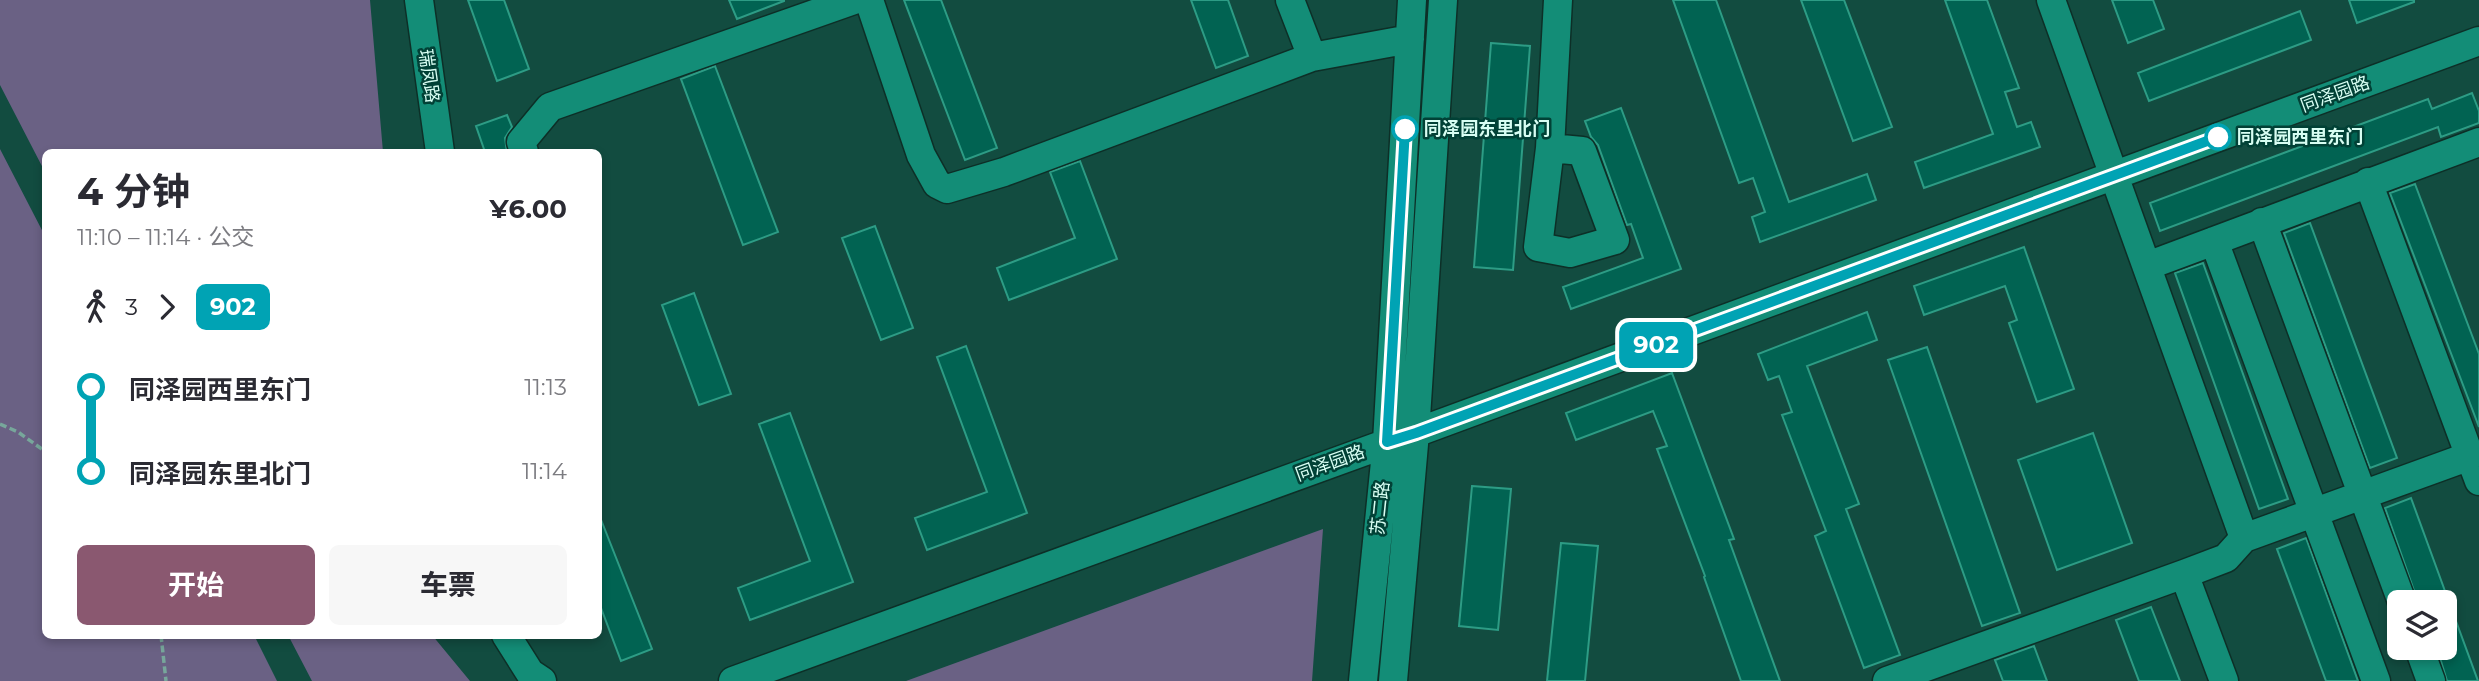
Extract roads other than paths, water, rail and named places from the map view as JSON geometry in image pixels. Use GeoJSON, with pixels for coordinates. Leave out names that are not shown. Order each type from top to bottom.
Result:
{"type":"FeatureCollection","features":[{"type":"Feature","properties":{"kind":"street","name":"瑞凤路"},"geometry":{"type":"LineString","coordinates":[[419,0],[440,149]]}},
{"type":"Feature","properties":{"kind":"street"},"geometry":{"type":"LineString","coordinates":[[523,149],[521,142],[550,107],[854,0]]}},
{"type":"Feature","properties":{"kind":"street"},"geometry":{"type":"LineString","coordinates":[[869,0],[921,155],[937,184],[947,189],[1004,172],[1312,57],[1410,39]]}},
{"type":"Feature","properties":{"kind":"street"},"geometry":{"type":"LineString","coordinates":[[1290,0],[1312,57]]}},
{"type":"Feature","properties":{"kind":"street","name":"苏二路"},"geometry":{"type":"LineString","coordinates":[[1363,681],[1387,442],[1412,0]]}},
{"type":"Feature","properties":{"kind":"street","name":"苏二路"},"geometry":{"type":"LineString","coordinates":[[1393,681],[1416,433],[1443,0]]}},
{"type":"Feature","properties":{"kind":"street"},"geometry":{"type":"LineString","coordinates":[[1550,148],[1558,0]]}},
{"type":"Feature","properties":{"kind":"street"},"geometry":{"type":"LineString","coordinates":[[2051,0],[2244,538]]}},
{"type":"Feature","properties":{"kind":"street","name":"同泽园路"},"geometry":{"type":"LineString","coordinates":[[733,681],[1416,433],[2479,41]]}},
{"type":"Feature","properties":{"kind":"street"},"geometry":{"type":"LineString","coordinates":[[2147,266],[2479,142]]}},
{"type":"Feature","properties":{"kind":"street"},"geometry":{"type":"LineString","coordinates":[[1887,681],[2226,558],[2244,538],[2313,513],[2363,495],[2474,469],[2368,182]]}},
{"type":"Feature","properties":{"kind":"street"},"geometry":{"type":"LineString","coordinates":[[2262,222],[2398,590]]}},
{"type":"Feature","properties":{"kind":"street"},"geometry":{"type":"LineString","coordinates":[[2214,241],[2376,681]]}},
{"type":"Feature","properties":{"kind":"street"},"geometry":{"type":"LineString","coordinates":[[2183,574],[2224,681]]}},
{"type":"Feature","properties":{"kind":"street"},"geometry":{"type":"LineString","coordinates":[[509,639],[536,677]]}},
{"type":"Feature","properties":{"kind":"street"},"geometry":{"type":"LineString","coordinates":[[2423,660],[2431,681]]}},
{"type":"Feature","properties":{"kind":"place","name":"同泽园东里北门"},"geometry":{"type":"Point","coordinates":[1405,129]}},
{"type":"Feature","properties":{"kind":"place","name":"同泽园西里东门"},"geometry":{"type":"Point","coordinates":[2218,137]}}]}
